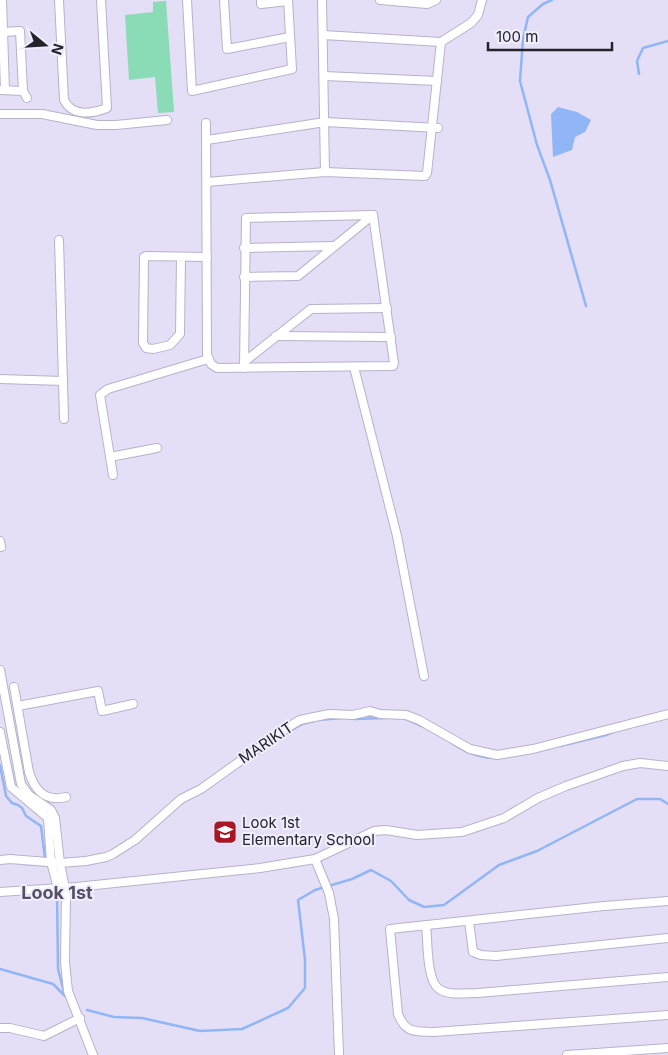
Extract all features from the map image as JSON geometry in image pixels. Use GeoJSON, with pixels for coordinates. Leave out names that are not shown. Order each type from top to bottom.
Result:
{"type":"FeatureCollection","features":[{"type":"Feature","properties":{"kind":"street"},"geometry":{"type":"LineString","coordinates":[[2,0],[2,90],[25,95],[20,31]]}},
{"type":"Feature","properties":{"kind":"street"},"geometry":{"type":"LineString","coordinates":[[59,0],[64,100],[71,109],[82,113],[107,108],[101,0]]}},
{"type":"Feature","properties":{"kind":"street"},"geometry":{"type":"LineString","coordinates":[[187,0],[192,91],[292,70],[288,1],[261,4],[261,0]]}},
{"type":"Feature","properties":{"kind":"street"},"geometry":{"type":"LineString","coordinates":[[224,0],[227,49],[290,37]]}},
{"type":"Feature","properties":{"kind":"street"},"geometry":{"type":"LineString","coordinates":[[322,0],[325,172]]}},
{"type":"Feature","properties":{"kind":"street"},"geometry":{"type":"LineString","coordinates":[[380,0],[427,4],[436,0]]}},
{"type":"Feature","properties":{"kind":"street"},"geometry":{"type":"LineString","coordinates":[[323,36],[441,42],[471,23],[478,15],[482,0]]}},
{"type":"Feature","properties":{"kind":"street"},"geometry":{"type":"LineString","coordinates":[[3,32],[29,30]]}},
{"type":"Feature","properties":{"kind":"street"},"geometry":{"type":"LineString","coordinates":[[207,182],[325,172],[425,176],[428,173],[435,128],[441,42]]}},
{"type":"Feature","properties":{"kind":"street"},"geometry":{"type":"LineString","coordinates":[[324,76],[437,81]]}},
{"type":"Feature","properties":{"kind":"street"},"geometry":{"type":"LineString","coordinates":[[0,114],[42,114],[97,125],[168,120]]}},
{"type":"Feature","properties":{"kind":"street"},"geometry":{"type":"LineString","coordinates":[[206,140],[325,122],[435,128]]}},
{"type":"Feature","properties":{"kind":"street"},"geometry":{"type":"LineString","coordinates":[[206,123],[207,354],[211,364],[217,368],[244,365],[393,366],[391,337],[373,215]]}},
{"type":"Feature","properties":{"kind":"street"},"geometry":{"type":"LineString","coordinates":[[244,277],[298,276],[373,215]]}},
{"type":"Feature","properties":{"kind":"street"},"geometry":{"type":"LineString","coordinates":[[244,365],[244,219],[247,217],[373,215]]}},
{"type":"Feature","properties":{"kind":"street"},"geometry":{"type":"LineString","coordinates":[[59,240],[64,419]]}},
{"type":"Feature","properties":{"kind":"street"},"geometry":{"type":"LineString","coordinates":[[244,248],[334,246]]}},
{"type":"Feature","properties":{"kind":"street"},"geometry":{"type":"LineString","coordinates":[[181,257],[180,334],[170,345],[153,349],[146,348],[142,343],[143,259],[146,256],[207,257]]}},
{"type":"Feature","properties":{"kind":"street"},"geometry":{"type":"LineString","coordinates":[[244,365],[276,336],[311,309],[387,308]]}},
{"type":"Feature","properties":{"kind":"street"},"geometry":{"type":"LineString","coordinates":[[276,336],[391,337]]}},
{"type":"Feature","properties":{"kind":"street"},"geometry":{"type":"LineString","coordinates":[[113,475],[100,395],[108,389],[208,359]]}},
{"type":"Feature","properties":{"kind":"street"},"geometry":{"type":"LineString","coordinates":[[354,367],[397,536],[424,676]]}},
{"type":"Feature","properties":{"kind":"street"},"geometry":{"type":"LineString","coordinates":[[0,379],[63,381]]}},
{"type":"Feature","properties":{"kind":"street"},"geometry":{"type":"LineString","coordinates":[[110,457],[157,448]]}},
{"type":"Feature","properties":{"kind":"street"},"geometry":{"type":"LineString","coordinates":[[0,670],[21,784],[29,795],[54,814]]}},
{"type":"Feature","properties":{"kind":"street"},"geometry":{"type":"LineString","coordinates":[[14,687],[32,782],[37,790],[49,798],[55,800],[66,797]]}},
{"type":"Feature","properties":{"kind":"street"},"geometry":{"type":"LineString","coordinates":[[18,706],[98,690],[102,711],[133,704]]}},
{"type":"Feature","properties":{"kind":"street"},"geometry":{"type":"LineString","coordinates":[[120,697],[122,706]]}},
{"type":"Feature","properties":{"kind":"street","name":"MARIKIT"},"geometry":{"type":"LineString","coordinates":[[0,860],[60,863],[86,861],[113,854],[135,840],[181,799],[201,789],[300,720],[329,714],[353,715],[370,711],[380,714],[406,715],[420,720],[470,749],[497,755],[532,749],[668,714]]}},
{"type":"Feature","properties":{"kind":"street"},"geometry":{"type":"LineString","coordinates":[[0,732],[11,787],[48,818],[51,862],[63,890]]}},
{"type":"Feature","properties":{"kind":"street"},"geometry":{"type":"LineString","coordinates":[[0,892],[63,890],[260,868],[315,859],[374,830],[418,835],[462,832],[504,818],[538,798],[566,786],[623,766],[640,763],[668,766]]}},
{"type":"Feature","properties":{"kind":"street"},"geometry":{"type":"LineString","coordinates":[[55,800],[56,809],[54,814],[63,890],[65,962],[68,991],[93,1055]]}},
{"type":"Feature","properties":{"kind":"street"},"geometry":{"type":"LineString","coordinates":[[315,859],[329,893],[334,919],[339,1055]]}},
{"type":"Feature","properties":{"kind":"street"},"geometry":{"type":"LineString","coordinates":[[668,901],[390,929],[398,1014],[403,1025],[412,1031],[434,1032],[668,1015]]}},
{"type":"Feature","properties":{"kind":"street"},"geometry":{"type":"LineString","coordinates":[[469,921],[473,952],[480,955],[496,956],[668,938]]}},
{"type":"Feature","properties":{"kind":"street"},"geometry":{"type":"LineString","coordinates":[[426,925],[431,979],[439,989],[453,993],[478,993],[668,977]]}},
{"type":"Feature","properties":{"kind":"street"},"geometry":{"type":"LineString","coordinates":[[0,1028],[10,1028],[44,1036],[80,1018]]}},
{"type":"Feature","properties":{"kind":"street"},"geometry":{"type":"LineString","coordinates":[[567,1055],[668,1048]]}},
{"type":"Feature","properties":{"kind":"green space"},"geometry":{"type":"Polygon","coordinates":[[[166,1],[174,112],[158,113],[155,77],[129,80],[125,15],[153,12],[153,2],[166,1]]]}},
{"type":"Feature","properties":{"kind":"water"},"geometry":{"type":"Polygon","coordinates":[[[558,107],[577,112],[591,120],[585,132],[575,137],[572,150],[553,157],[551,114],[558,107]]]}},
{"type":"Feature","properties":{"kind":"waterway"},"geometry":{"type":"LineString","coordinates":[[552,0],[543,4],[528,17],[523,39],[520,81],[537,145],[550,180],[586,306]]}},
{"type":"Feature","properties":{"kind":"waterway"},"geometry":{"type":"LineString","coordinates":[[639,74],[637,61],[643,48],[668,41]]}},
{"type":"Feature","properties":{"kind":"waterway"},"geometry":{"type":"LineString","coordinates":[[319,720],[341,718]]}},
{"type":"Feature","properties":{"kind":"waterway"},"geometry":{"type":"LineString","coordinates":[[349,718],[386,718]]}},
{"type":"Feature","properties":{"kind":"waterway"},"geometry":{"type":"LineString","coordinates":[[404,718],[424,727]]}},
{"type":"Feature","properties":{"kind":"waterway"},"geometry":{"type":"LineString","coordinates":[[285,734],[302,724],[314,721]]}},
{"type":"Feature","properties":{"kind":"waterway"},"geometry":{"type":"LineString","coordinates":[[560,746],[615,731]]}},
{"type":"Feature","properties":{"kind":"waterway"},"geometry":{"type":"LineString","coordinates":[[448,740],[469,753],[493,758]]}},
{"type":"Feature","properties":{"kind":"waterway"},"geometry":{"type":"LineString","coordinates":[[0,765],[6,796],[12,803],[22,808],[26,816],[41,826],[45,858]]}},
{"type":"Feature","properties":{"kind":"waterway"},"geometry":{"type":"LineString","coordinates":[[87,1010],[114,1017],[142,1018],[200,1031],[242,1029],[288,1008],[305,988],[305,960],[298,900],[315,890],[352,879],[371,870],[391,881],[409,900],[424,907],[444,905],[499,865],[537,851],[637,799],[660,799],[668,804]]}},
{"type":"Feature","properties":{"kind":"waterway"},"geometry":{"type":"LineString","coordinates":[[24,864],[43,865]]}},
{"type":"Feature","properties":{"kind":"waterway"},"geometry":{"type":"LineString","coordinates":[[57,893],[58,969],[65,996]]}},
{"type":"Feature","properties":{"kind":"waterway"},"geometry":{"type":"LineString","coordinates":[[0,969],[53,984],[64,995]]}},
{"type":"Feature","properties":{"kind":"place","name":"Look 1st Elementary School"},"geometry":{"type":"Point","coordinates":[225,832]}},
{"type":"Feature","properties":{"kind":"district","name":"Look 1st"},"geometry":{"type":"Point","coordinates":[57,893]}}]}
